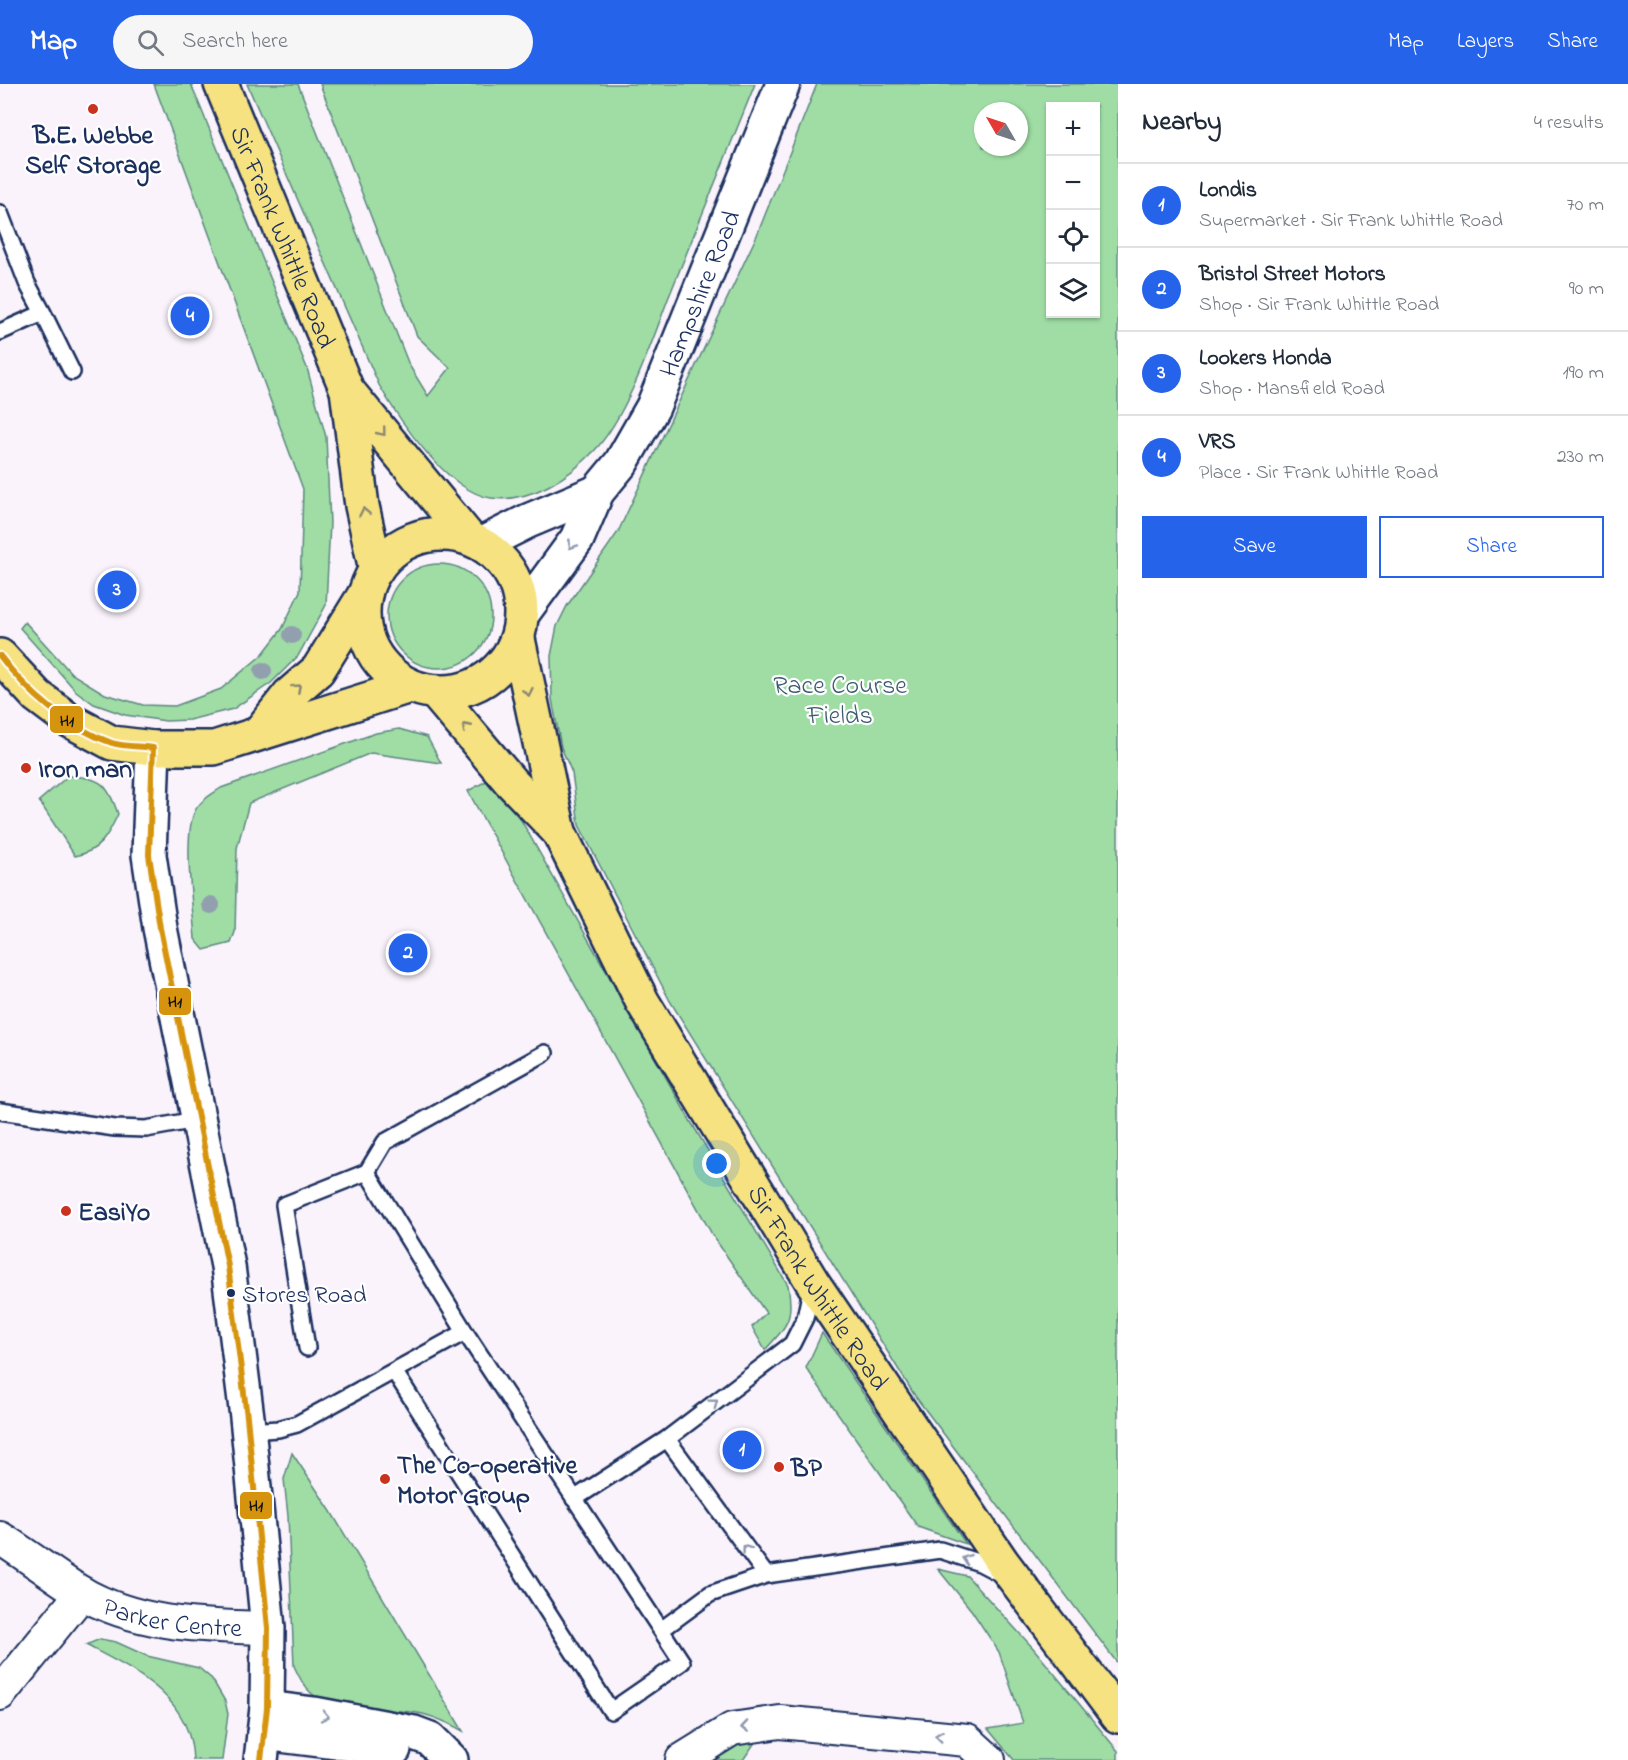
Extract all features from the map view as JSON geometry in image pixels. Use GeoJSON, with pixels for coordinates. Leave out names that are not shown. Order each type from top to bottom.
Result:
{"type":"FeatureCollection","features":[{"type":"Feature","properties":{"kind":"main road","name":"Sir Frank Whittle Road"},"geometry":{"type":"LineString","coordinates":[[221,84],[347,390],[370,582]]}},
{"type":"Feature","properties":{"kind":"main road","name":"Sir Frank Whittle Road"},"geometry":{"type":"LineString","coordinates":[[347,390],[475,540]]}},
{"type":"Feature","properties":{"kind":"main road"},"geometry":{"type":"LineString","coordinates":[[0,656],[37,696],[69,720],[112,743],[153,748],[214,748],[259,733],[422,689],[461,691],[485,680],[505,663],[520,626],[520,593],[512,573],[499,557],[475,540],[442,534],[416,538],[393,550],[370,582],[318,670],[289,695],[259,733]]}},
{"type":"Feature","properties":{"kind":"main road"},"geometry":{"type":"LineString","coordinates":[[370,582],[365,627],[376,658],[391,674],[422,689]]}},
{"type":"Feature","properties":{"kind":"main road","name":"Sir Frank Whittle Road"},"geometry":{"type":"LineString","coordinates":[[520,626],[559,832],[642,1001],[715,1125],[813,1283],[1019,1584],[1118,1716]]}},
{"type":"Feature","properties":{"kind":"main road","name":"Sir Frank Whittle Road"},"geometry":{"type":"LineString","coordinates":[[422,689],[559,832]]}},
{"type":"Feature","properties":{"kind":"street","name":"Hampshire Road"},"geometry":{"type":"LineString","coordinates":[[520,626],[577,539],[597,492],[621,463],[653,407],[783,84]]}},
{"type":"Feature","properties":{"kind":"street","name":"Hampshire Road"},"geometry":{"type":"LineString","coordinates":[[475,540],[597,492]]}},
{"type":"Feature","properties":{"kind":"street"},"geometry":{"type":"LineString","coordinates":[[153,748],[149,855],[160,928],[201,1119],[228,1266],[249,1431],[268,1628],[264,1734]]}},
{"type":"Feature","properties":{"kind":"street","name":"Parker Centre"},"geometry":{"type":"LineString","coordinates":[[0,1538],[82,1593],[142,1618],[176,1624],[268,1628]]}},
{"type":"Feature","properties":{"kind":"street","name":"Parker Centre"},"geometry":{"type":"LineString","coordinates":[[0,1694],[82,1593]]}},
{"type":"Feature","properties":{"kind":"street"},"geometry":{"type":"LineString","coordinates":[[264,1734],[314,1714],[414,1733],[430,1739],[447,1756]]}},
{"type":"Feature","properties":{"kind":"street"},"geometry":{"type":"LineString","coordinates":[[682,1760],[732,1729],[780,1722],[967,1740],[989,1760]]}},
{"type":"Feature","properties":{"kind":"street"},"geometry":{"type":"LineString","coordinates":[[264,1734],[361,1754],[447,1756]]}},
{"type":"Feature","properties":{"kind":"lane"},"geometry":{"type":"LineString","coordinates":[[0,213],[27,283],[72,372]]}},
{"type":"Feature","properties":{"kind":"lane"},"geometry":{"type":"LineString","coordinates":[[0,332],[43,314]]}},
{"type":"Feature","properties":{"kind":"lane"},"geometry":{"type":"LineString","coordinates":[[307,1348],[284,1205],[367,1172],[385,1142],[546,1053]]}},
{"type":"Feature","properties":{"kind":"lane"},"geometry":{"type":"LineString","coordinates":[[0,1111],[115,1128],[146,1129],[201,1119]]}},
{"type":"Feature","properties":{"kind":"lane"},"geometry":{"type":"LineString","coordinates":[[367,1172],[465,1332],[682,1662],[611,1711],[394,1371]]}},
{"type":"Feature","properties":{"kind":"lane"},"geometry":{"type":"LineString","coordinates":[[574,1499],[667,1438],[792,1344],[806,1318],[813,1283]]}},
{"type":"Feature","properties":{"kind":"lane"},"geometry":{"type":"LineString","coordinates":[[249,1431],[278,1429],[297,1424],[465,1332]]}},
{"type":"Feature","properties":{"kind":"lane"},"geometry":{"type":"LineString","coordinates":[[667,1438],[766,1575]]}},
{"type":"Feature","properties":{"kind":"lane"},"geometry":{"type":"LineString","coordinates":[[661,1630],[710,1594],[766,1575],[940,1550],[980,1563],[1019,1584]]}},
{"type":"Feature","properties":{"kind":"green space"},"geometry":{"type":"Polygon","coordinates":[[[154,84],[191,84],[307,368],[326,437],[330,523],[326,605],[298,656],[271,683],[233,709],[189,720],[166,721],[125,715],[94,704],[76,691],[20,628],[25,622],[72,674],[105,694],[143,705],[175,706],[221,689],[262,655],[282,629],[300,591],[303,489],[154,84]]]}},
{"type":"Feature","properties":{"kind":"green space"},"geometry":{"type":"Polygon","coordinates":[[[247,84],[298,84],[409,365],[428,396],[450,368],[417,336],[320,84],[755,84],[646,358],[628,399],[607,436],[574,470],[548,486],[520,496],[491,498],[475,493],[458,483],[442,469],[412,435],[379,385],[247,84]]]}},
{"type":"Feature","properties":{"kind":"green space","name":"Race Course Fields"},"geometry":{"type":"Polygon","coordinates":[[[817,84],[1118,84],[1118,1664],[915,1396],[670,1001],[579,825],[572,773],[561,747],[552,699],[551,656],[557,626],[567,606],[618,532],[757,235],[817,84]]]}},
{"type":"Feature","properties":{"kind":"green space"},"geometry":{"type":"Polygon","coordinates":[[[439,564],[459,568],[476,579],[487,596],[491,616],[487,636],[476,653],[459,664],[439,668],[419,664],[402,653],[391,636],[387,616],[391,596],[402,579],[419,568],[439,564]]]}},
{"type":"Feature","properties":{"kind":"green space"},"geometry":{"type":"Polygon","coordinates":[[[399,729],[427,737],[441,763],[371,753],[249,803],[237,848],[235,932],[231,943],[204,950],[195,939],[189,857],[191,825],[199,805],[221,788],[376,733],[399,729]]]}},
{"type":"Feature","properties":{"kind":"green space"},"geometry":{"type":"Polygon","coordinates":[[[68,776],[88,778],[102,784],[111,796],[118,814],[111,829],[97,846],[84,854],[75,856],[39,801],[68,776]]]}},
{"type":"Feature","properties":{"kind":"green space"},"geometry":{"type":"Polygon","coordinates":[[[488,780],[521,820],[691,1122],[788,1285],[790,1306],[787,1321],[765,1350],[752,1327],[766,1313],[713,1236],[468,791],[488,780]]]}},
{"type":"Feature","properties":{"kind":"green space"},"geometry":{"type":"Polygon","coordinates":[[[822,1333],[966,1544],[918,1527],[806,1368],[822,1333]]]}},
{"type":"Feature","properties":{"kind":"green space"},"geometry":{"type":"Polygon","coordinates":[[[292,1453],[330,1510],[463,1731],[438,1719],[418,1713],[332,1704],[311,1693],[301,1680],[294,1666],[288,1516],[284,1479],[292,1453]]]}},
{"type":"Feature","properties":{"kind":"green space"},"geometry":{"type":"Polygon","coordinates":[[[938,1569],[967,1576],[1034,1649],[1118,1751],[1118,1760],[1014,1760],[988,1729],[1023,1723],[999,1652],[972,1611],[938,1569]]]}},
{"type":"Feature","properties":{"kind":"green space"},"geometry":{"type":"Polygon","coordinates":[[[100,1639],[116,1642],[147,1656],[199,1668],[212,1679],[225,1701],[228,1714],[222,1760],[193,1760],[190,1738],[171,1702],[141,1676],[86,1645],[100,1639]]]}},
{"type":"Feature","properties":{"kind":"green space"},"geometry":{"type":"Polygon","coordinates":[[[758,1738],[743,1760],[702,1760],[725,1744],[758,1738]]]}},
{"type":"Feature","properties":{"kind":"transit line","name":"H1"},"geometry":{"type":"LineString","coordinates":[[0,656],[36,695],[80,728],[112,743],[153,748]]}},
{"type":"Feature","properties":{"kind":"transit line","name":"H1"},"geometry":{"type":"LineString","coordinates":[[153,748],[149,855],[160,928],[228,1266],[247,1417],[268,1628],[267,1708],[261,1760]]}},
{"type":"Feature","properties":{"kind":"place","name":"B.E. Webbe Self Storage"},"geometry":{"type":"Point","coordinates":[93,109]}},
{"type":"Feature","properties":{"kind":"place","name":"VRS"},"geometry":{"type":"Point","coordinates":[190,316]}},
{"type":"Feature","properties":{"kind":"place","name":"Lookers Honda"},"geometry":{"type":"Point","coordinates":[117,590]}},
{"type":"Feature","properties":{"kind":"place","name":"Iron man"},"geometry":{"type":"Point","coordinates":[26,768]}},
{"type":"Feature","properties":{"kind":"place","name":"Bristol Street Motors"},"geometry":{"type":"Point","coordinates":[408,953]}},
{"type":"Feature","properties":{"kind":"place","name":"EasiYo"},"geometry":{"type":"Point","coordinates":[66,1211]}},
{"type":"Feature","properties":{"kind":"place","name":"Stores Road"},"geometry":{"type":"Point","coordinates":[231,1293]}},
{"type":"Feature","properties":{"kind":"place","name":"Londis"},"geometry":{"type":"Point","coordinates":[742,1450]}},
{"type":"Feature","properties":{"kind":"place","name":"BP"},"geometry":{"type":"Point","coordinates":[779,1467]}},
{"type":"Feature","properties":{"kind":"place","name":"The Co-operative Motor Group"},"geometry":{"type":"Point","coordinates":[385,1479]}}]}
